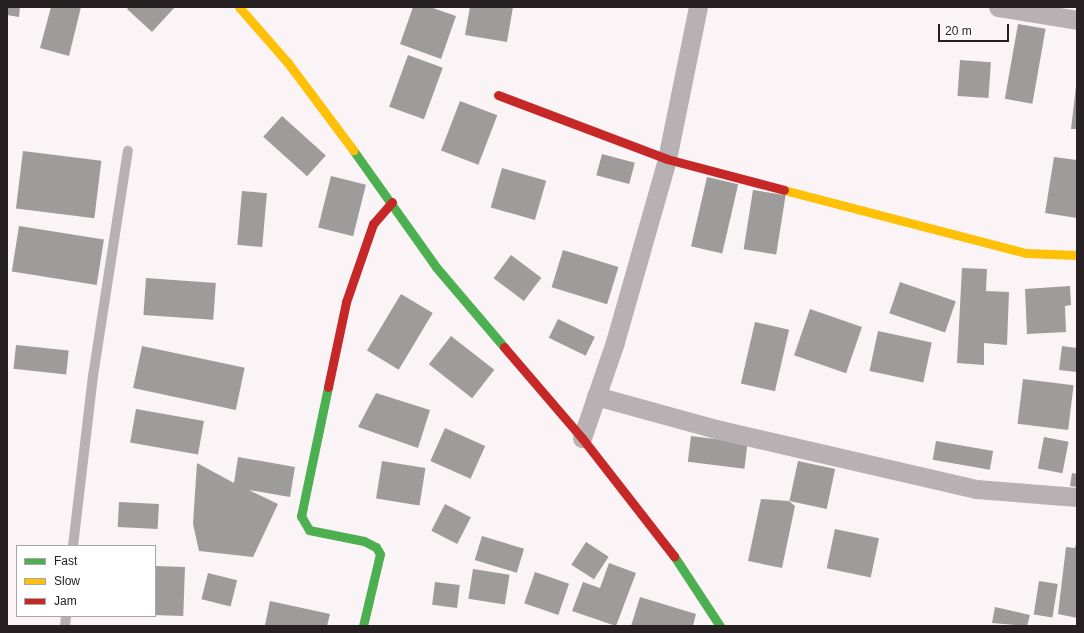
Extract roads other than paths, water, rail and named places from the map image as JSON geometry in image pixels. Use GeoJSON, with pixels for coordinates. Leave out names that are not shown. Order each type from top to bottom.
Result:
{"type":"FeatureCollection","features":[{"type":"Feature","properties":{"kind":"street"},"geometry":{"type":"LineString","coordinates":[[239,7],[288,63],[392,202],[436,267],[582,438],[664,542],[720,626]]}},
{"type":"Feature","properties":{"kind":"street"},"geometry":{"type":"LineString","coordinates":[[582,438],[667,159],[698,7]]}},
{"type":"Feature","properties":{"kind":"street"},"geometry":{"type":"LineString","coordinates":[[998,7],[1077,20]]}},
{"type":"Feature","properties":{"kind":"street"},"geometry":{"type":"LineString","coordinates":[[498,95],[667,159],[1026,253],[1077,255]]}},
{"type":"Feature","properties":{"kind":"street"},"geometry":{"type":"LineString","coordinates":[[363,626],[380,554],[376,547],[364,541],[309,530],[301,516],[346,302],[373,224],[392,202]]}},
{"type":"Feature","properties":{"kind":"street"},"geometry":{"type":"LineString","coordinates":[[596,396],[716,428],[976,489],[1077,497]]}},
{"type":"Feature","properties":{"kind":"lane"},"geometry":{"type":"LineString","coordinates":[[73,545],[95,361],[128,151]]}}]}
